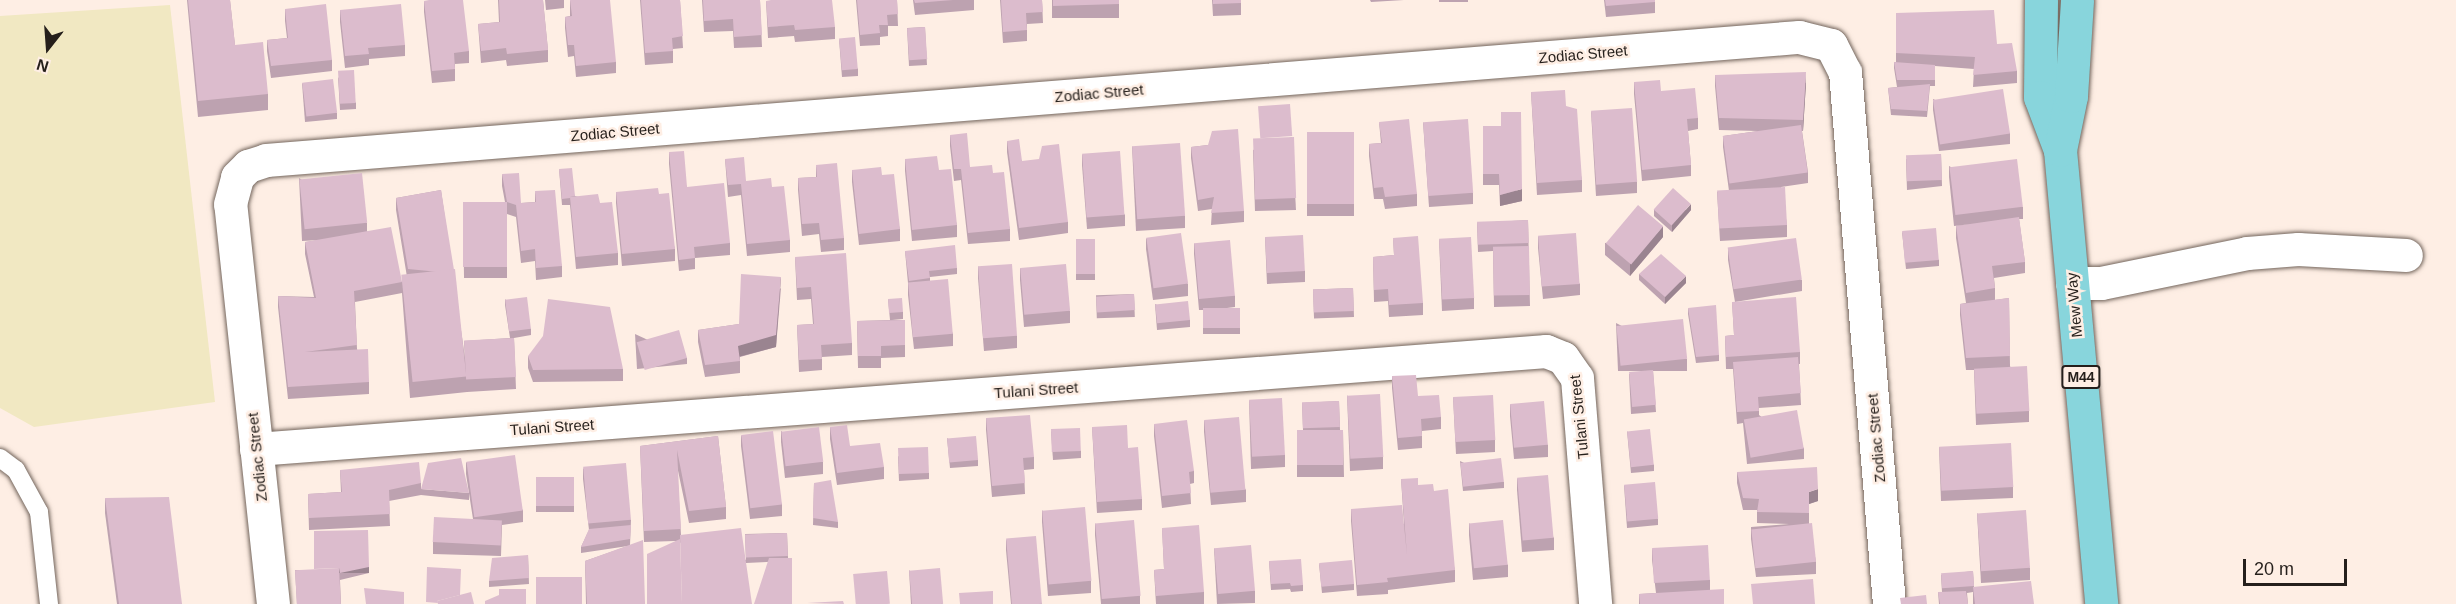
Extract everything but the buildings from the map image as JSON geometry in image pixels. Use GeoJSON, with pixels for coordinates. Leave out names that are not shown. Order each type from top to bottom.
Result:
{"type":"FeatureCollection","features":[{"type":"Feature","properties":{"kind":"main road","name":"Mew Way"},"geometry":{"type":"LineString","coordinates":[[2041,0],[2040,98],[2060,150],[2101,604]]}},
{"type":"Feature","properties":{"kind":"main road","name":"Mew Way"},"geometry":{"type":"LineString","coordinates":[[2060,150],[2071,96],[2077,0]]}},
{"type":"Feature","properties":{"kind":"street","name":"Zodiac Street"},"geometry":{"type":"LineString","coordinates":[[273,604],[231,204],[237,177],[248,166],[266,160],[1787,38],[1816,39],[1831,45],[1845,72],[1889,604]]}},
{"type":"Feature","properties":{"kind":"street"},"geometry":{"type":"LineString","coordinates":[[2072,283],[2101,283],[2247,253],[2298,249],[2406,255]]}},
{"type":"Feature","properties":{"kind":"street","name":"Tulani Street"},"geometry":{"type":"LineString","coordinates":[[256,449],[1546,351],[1563,358],[1577,378],[1595,604]]}},
{"type":"Feature","properties":{"kind":"lane"},"geometry":{"type":"LineString","coordinates":[[0,458],[16,470],[39,512],[49,604]]}},
{"type":"Feature","properties":{"kind":"sand"},"geometry":{"type":"Polygon","coordinates":[[[170,5],[215,402],[34,427],[0,408],[0,16],[170,5]]]}}]}
